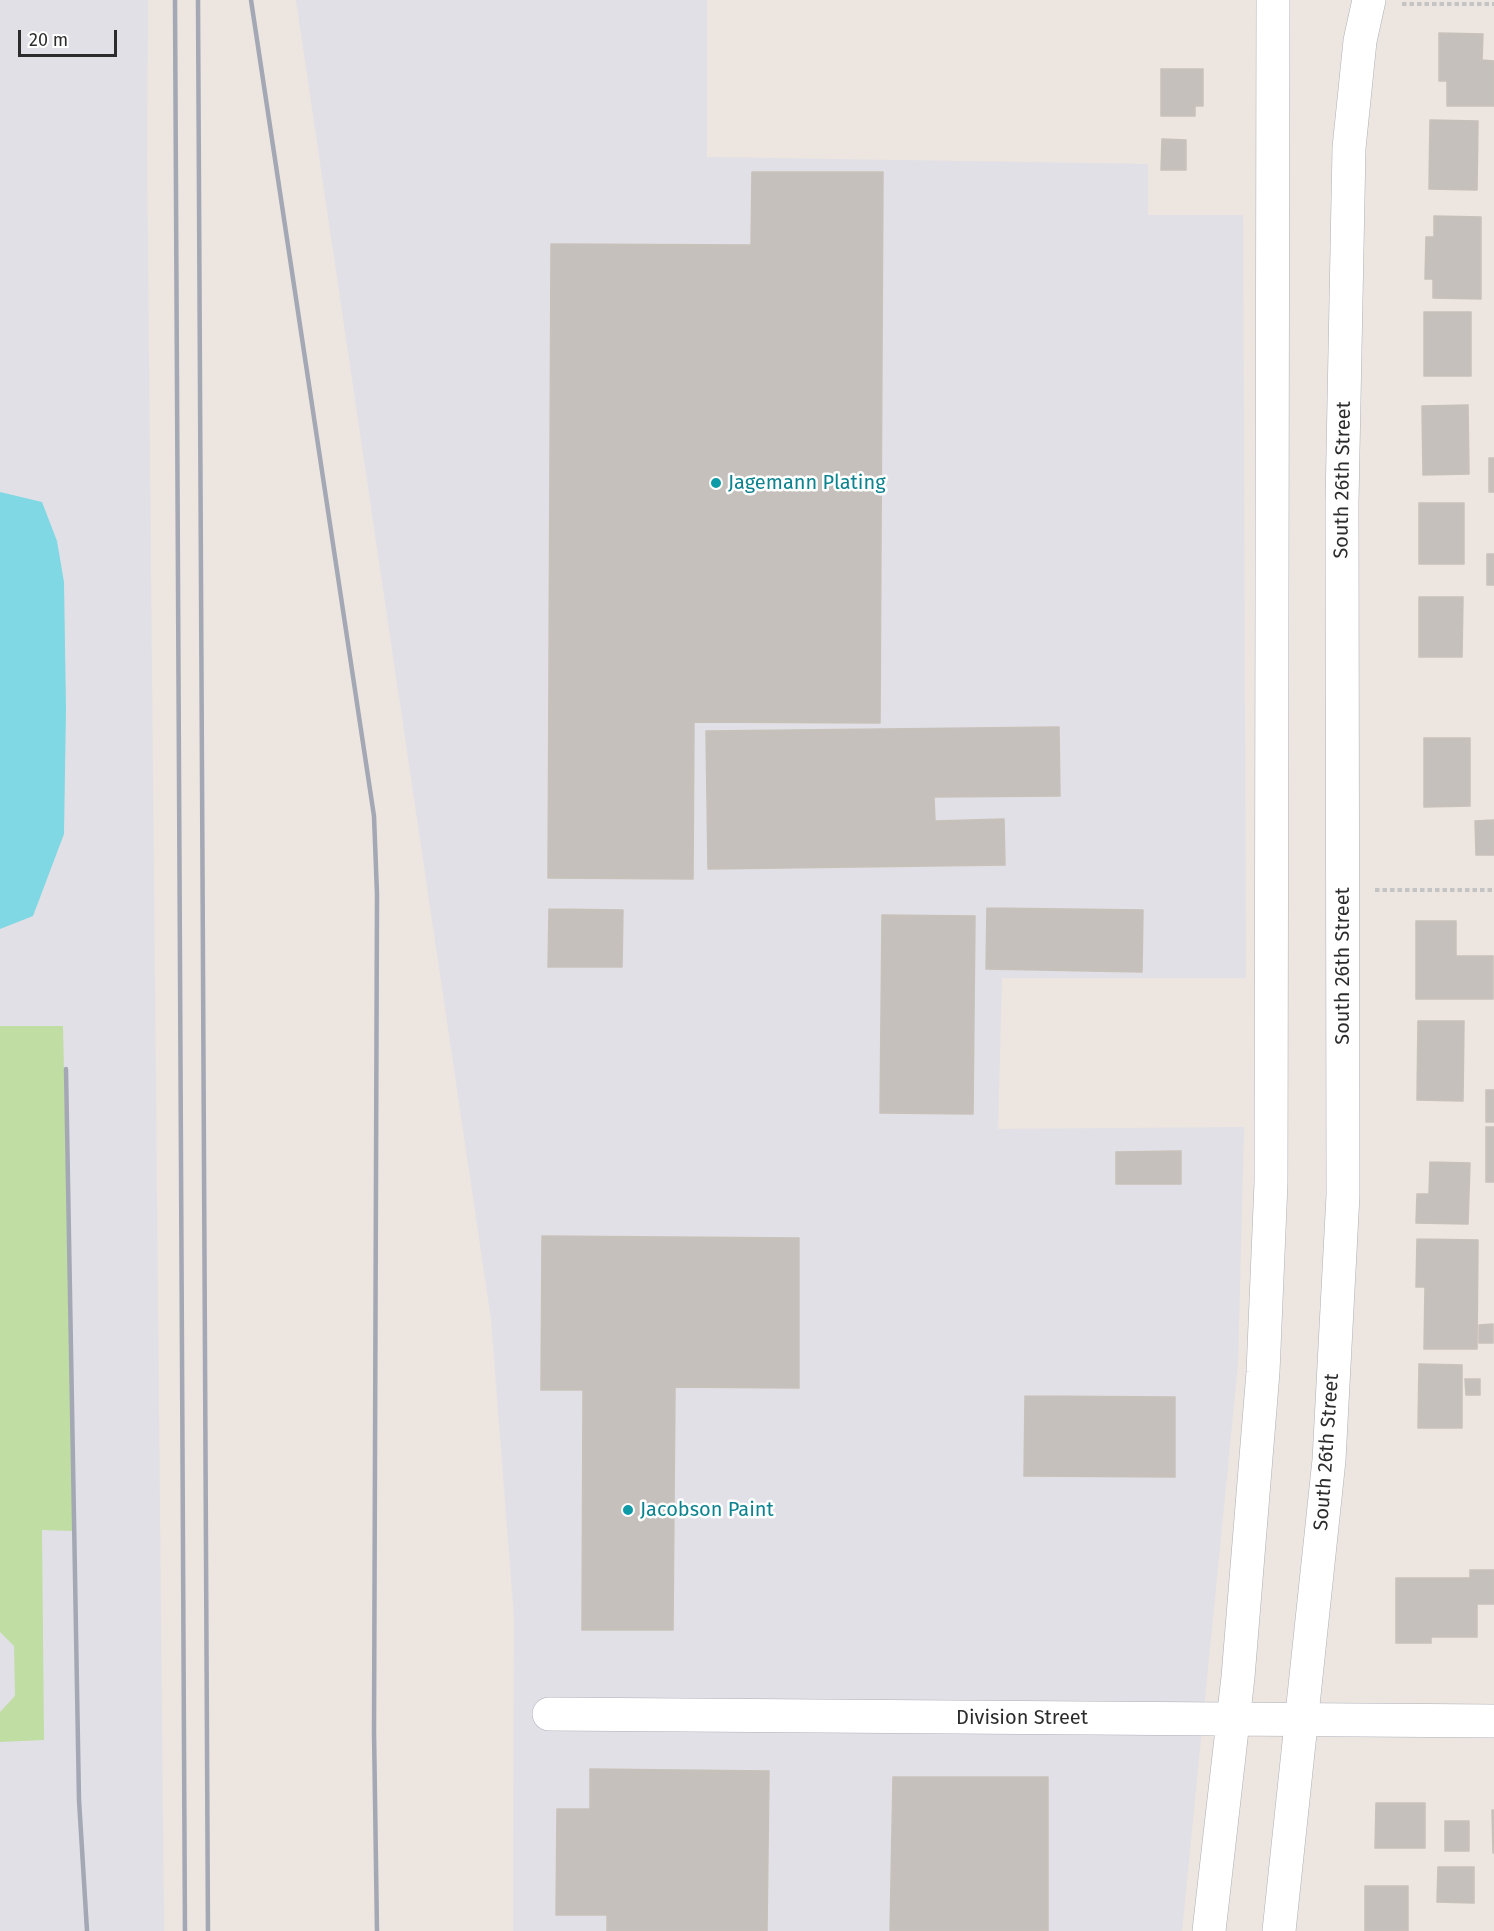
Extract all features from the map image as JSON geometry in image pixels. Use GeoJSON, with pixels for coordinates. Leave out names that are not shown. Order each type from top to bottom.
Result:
{"type":"FeatureCollection","features":[{"type":"Feature","properties":{"kind":"street"},"geometry":{"type":"LineString","coordinates":[[1209,1931],[1234,1720],[1263,1372],[1271,1183],[1273,0]]}},
{"type":"Feature","properties":{"kind":"street","name":"South 26th Street"},"geometry":{"type":"LineString","coordinates":[[1279,1931],[1329,1460],[1343,1195],[1342,502],[1348,160],[1360,41],[1368,2]]}},
{"type":"Feature","properties":{"kind":"street","name":"Division Street"},"geometry":{"type":"LineString","coordinates":[[549,1714],[1494,1721]]}},
{"type":"Feature","properties":{"kind":"path"},"geometry":{"type":"LineString","coordinates":[[1368,2],[1494,4]]}},
{"type":"Feature","properties":{"kind":"path"},"geometry":{"type":"LineString","coordinates":[[1374,890],[1494,890]]}},
{"type":"Feature","properties":{"kind":"shaded area"},"geometry":{"type":"Polygon","coordinates":[[[0,0],[148,0],[147,156],[164,1931],[0,1931],[0,0]]]}},
{"type":"Feature","properties":{"kind":"shaded area"},"geometry":{"type":"Polygon","coordinates":[[[296,0],[707,0],[707,157],[1148,164],[1148,215],[1243,215],[1246,978],[1002,978],[998,1129],[1244,1127],[1238,1364],[1182,1931],[513,1931],[514,1617],[491,1319],[296,0]]]}},
{"type":"Feature","properties":{"kind":"green space"},"geometry":{"type":"Polygon","coordinates":[[[0,1026],[63,1026],[74,1531],[42,1530],[44,1740],[0,1742],[0,1712],[15,1696],[14,1646],[0,1632],[0,1026]]]}},
{"type":"Feature","properties":{"kind":"water"},"geometry":{"type":"Polygon","coordinates":[[[0,492],[42,502],[57,541],[64,582],[66,709],[64,834],[33,916],[0,929],[0,492]]]}},
{"type":"Feature","properties":{"kind":"building"},"geometry":{"type":"Polygon","coordinates":[[[1439,33],[1483,34],[1482,60],[1494,61],[1494,106],[1447,106],[1447,81],[1439,81],[1439,33]]]}},
{"type":"Feature","properties":{"kind":"building"},"geometry":{"type":"Polygon","coordinates":[[[1161,69],[1203,69],[1203,106],[1195,106],[1195,116],[1161,116],[1161,69]]]}},
{"type":"Feature","properties":{"kind":"building"},"geometry":{"type":"Polygon","coordinates":[[[1430,120],[1478,121],[1477,190],[1429,189],[1430,120]]]}},
{"type":"Feature","properties":{"kind":"building"},"geometry":{"type":"Polygon","coordinates":[[[1162,139],[1186,140],[1186,170],[1161,170],[1162,139]]]}},
{"type":"Feature","properties":{"kind":"building","name":"Jagemann Plating"},"geometry":{"type":"Polygon","coordinates":[[[752,172],[883,172],[880,723],[694,722],[693,879],[548,878],[551,244],[751,245],[752,172]]]}},
{"type":"Feature","properties":{"kind":"building"},"geometry":{"type":"Polygon","coordinates":[[[1434,216],[1481,217],[1481,299],[1433,298],[1433,279],[1425,279],[1426,237],[1434,237],[1434,216]]]}},
{"type":"Feature","properties":{"kind":"building"},"geometry":{"type":"Polygon","coordinates":[[[1424,312],[1471,312],[1471,376],[1424,376],[1424,312]]]}},
{"type":"Feature","properties":{"kind":"building"},"geometry":{"type":"Polygon","coordinates":[[[1468,405],[1469,474],[1423,475],[1422,406],[1468,405]]]}},
{"type":"Feature","properties":{"kind":"building"},"geometry":{"type":"Polygon","coordinates":[[[1489,458],[1494,458],[1494,492],[1489,492],[1489,458]]]}},
{"type":"Feature","properties":{"kind":"building"},"geometry":{"type":"Polygon","coordinates":[[[1419,503],[1464,503],[1464,564],[1419,564],[1419,503]]]}},
{"type":"Feature","properties":{"kind":"building"},"geometry":{"type":"Polygon","coordinates":[[[1487,554],[1494,554],[1494,585],[1487,585],[1487,554]]]}},
{"type":"Feature","properties":{"kind":"building"},"geometry":{"type":"Polygon","coordinates":[[[1419,597],[1463,597],[1462,657],[1419,657],[1419,597]]]}},
{"type":"Feature","properties":{"kind":"building"},"geometry":{"type":"Polygon","coordinates":[[[1059,727],[1060,796],[934,797],[935,821],[1004,819],[1005,865],[708,869],[706,731],[1059,727]]]}},
{"type":"Feature","properties":{"kind":"building"},"geometry":{"type":"Polygon","coordinates":[[[1424,738],[1470,738],[1470,806],[1424,807],[1424,738]]]}},
{"type":"Feature","properties":{"kind":"building"},"geometry":{"type":"Polygon","coordinates":[[[1494,820],[1494,855],[1476,855],[1475,821],[1494,820]]]}},
{"type":"Feature","properties":{"kind":"building"},"geometry":{"type":"Polygon","coordinates":[[[987,908],[1143,910],[1142,972],[986,969],[987,908]]]}},
{"type":"Feature","properties":{"kind":"building"},"geometry":{"type":"Polygon","coordinates":[[[549,909],[623,910],[622,967],[548,967],[549,909]]]}},
{"type":"Feature","properties":{"kind":"building"},"geometry":{"type":"Polygon","coordinates":[[[882,915],[975,916],[973,1114],[880,1113],[882,915]]]}},
{"type":"Feature","properties":{"kind":"building"},"geometry":{"type":"Polygon","coordinates":[[[1416,921],[1456,921],[1456,956],[1493,956],[1493,999],[1416,999],[1416,921]]]}},
{"type":"Feature","properties":{"kind":"building"},"geometry":{"type":"Polygon","coordinates":[[[1418,1021],[1464,1021],[1463,1101],[1417,1100],[1418,1021]]]}},
{"type":"Feature","properties":{"kind":"building"},"geometry":{"type":"Polygon","coordinates":[[[1486,1090],[1494,1090],[1494,1122],[1486,1122],[1486,1090]]]}},
{"type":"Feature","properties":{"kind":"building"},"geometry":{"type":"Polygon","coordinates":[[[1486,1127],[1494,1127],[1494,1182],[1486,1182],[1486,1127]]]}},
{"type":"Feature","properties":{"kind":"building"},"geometry":{"type":"Polygon","coordinates":[[[1181,1151],[1181,1184],[1116,1184],[1116,1152],[1181,1151]]]}},
{"type":"Feature","properties":{"kind":"building"},"geometry":{"type":"Polygon","coordinates":[[[1430,1162],[1470,1163],[1468,1224],[1416,1223],[1417,1194],[1429,1194],[1430,1162]]]}},
{"type":"Feature","properties":{"kind":"building","name":"Jacobson Paint"},"geometry":{"type":"Polygon","coordinates":[[[542,1236],[799,1238],[799,1388],[675,1387],[673,1630],[582,1630],[583,1390],[541,1390],[542,1236]]]}},
{"type":"Feature","properties":{"kind":"building"},"geometry":{"type":"Polygon","coordinates":[[[1417,1239],[1478,1240],[1477,1349],[1424,1349],[1425,1287],[1416,1287],[1417,1239]]]}},
{"type":"Feature","properties":{"kind":"building"},"geometry":{"type":"Polygon","coordinates":[[[1493,1324],[1493,1343],[1479,1343],[1479,1325],[1493,1324]]]}},
{"type":"Feature","properties":{"kind":"building"},"geometry":{"type":"Polygon","coordinates":[[[1419,1364],[1462,1365],[1462,1428],[1418,1428],[1419,1364]]]}},
{"type":"Feature","properties":{"kind":"building"},"geometry":{"type":"Polygon","coordinates":[[[1465,1379],[1480,1379],[1480,1395],[1466,1395],[1465,1379]]]}},
{"type":"Feature","properties":{"kind":"building"},"geometry":{"type":"Polygon","coordinates":[[[1025,1396],[1175,1397],[1175,1477],[1024,1476],[1025,1396]]]}},
{"type":"Feature","properties":{"kind":"building"},"geometry":{"type":"Polygon","coordinates":[[[1470,1570],[1494,1570],[1494,1604],[1477,1604],[1477,1637],[1431,1637],[1431,1643],[1396,1643],[1396,1578],[1470,1578],[1470,1570]]]}},
{"type":"Feature","properties":{"kind":"building"},"geometry":{"type":"Polygon","coordinates":[[[590,1769],[769,1771],[767,1931],[607,1931],[607,1915],[556,1915],[557,1809],[590,1809],[590,1769]]]}},
{"type":"Feature","properties":{"kind":"building"},"geometry":{"type":"Polygon","coordinates":[[[893,1777],[1048,1777],[1048,1931],[890,1931],[893,1777]]]}},
{"type":"Feature","properties":{"kind":"building"},"geometry":{"type":"Polygon","coordinates":[[[1376,1803],[1425,1803],[1425,1848],[1375,1848],[1376,1803]]]}},
{"type":"Feature","properties":{"kind":"building"},"geometry":{"type":"Polygon","coordinates":[[[1492,1810],[1494,1810],[1494,1853],[1493,1853],[1492,1810]]]}},
{"type":"Feature","properties":{"kind":"building"},"geometry":{"type":"Polygon","coordinates":[[[1445,1821],[1469,1821],[1469,1851],[1445,1851],[1445,1821]]]}},
{"type":"Feature","properties":{"kind":"building"},"geometry":{"type":"Polygon","coordinates":[[[1438,1867],[1474,1867],[1474,1903],[1437,1902],[1438,1867]]]}},
{"type":"Feature","properties":{"kind":"building"},"geometry":{"type":"Polygon","coordinates":[[[1365,1886],[1408,1886],[1408,1931],[1365,1931],[1365,1886]]]}},
{"type":"Feature","properties":{"kind":"railway"},"geometry":{"type":"LineString","coordinates":[[175,0],[185,1931]]}},
{"type":"Feature","properties":{"kind":"railway"},"geometry":{"type":"LineString","coordinates":[[198,0],[208,1931]]}},
{"type":"Feature","properties":{"kind":"railway"},"geometry":{"type":"LineString","coordinates":[[251,0],[374,816],[377,894],[374,1731],[377,1931]]}},
{"type":"Feature","properties":{"kind":"railway"},"geometry":{"type":"LineString","coordinates":[[66,1069],[79,1800],[87,1931]]}},
{"type":"Feature","properties":{"kind":"place","name":"Jagemann Plating"},"geometry":{"type":"Point","coordinates":[716,483]}},
{"type":"Feature","properties":{"kind":"place","name":"Jacobson Paint"},"geometry":{"type":"Point","coordinates":[628,1510]}}]}
